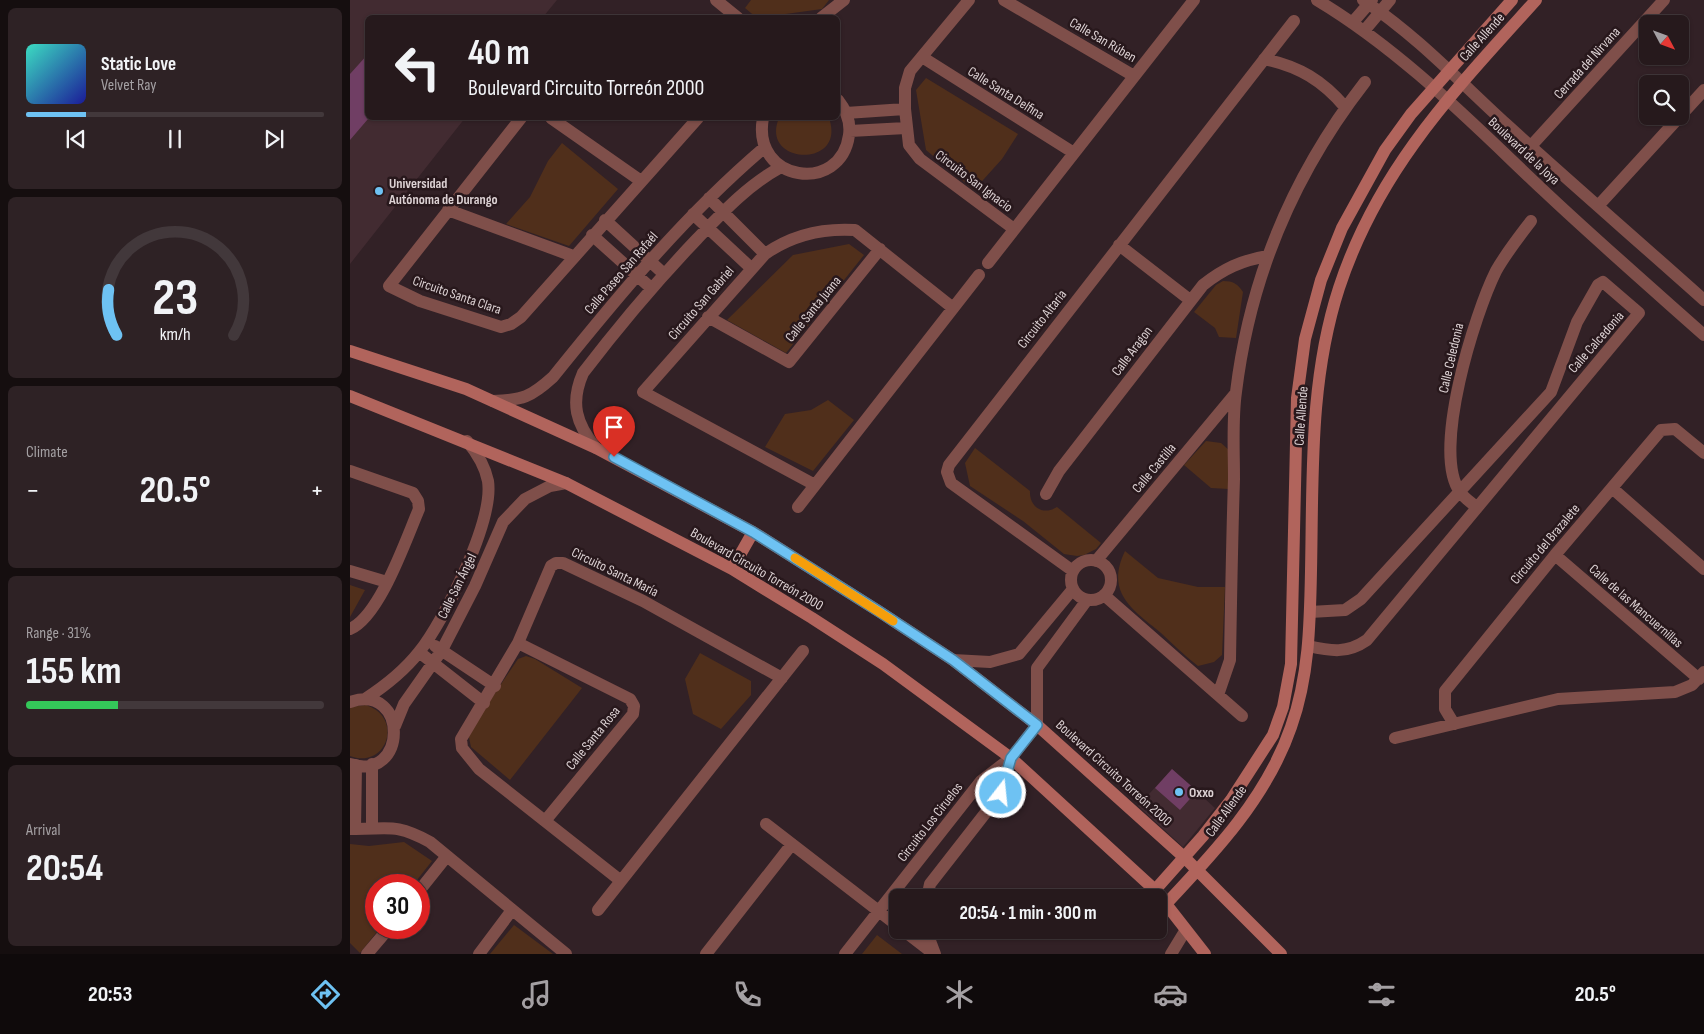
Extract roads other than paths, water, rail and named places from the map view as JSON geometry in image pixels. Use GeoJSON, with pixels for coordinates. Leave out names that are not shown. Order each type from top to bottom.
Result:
{"type":"FeatureCollection","features":[{"type":"Feature","properties":{"kind":"main road","name":"Calle Allende"},"geometry":{"type":"LineString","coordinates":[[1156,889],[1186,858],[1231,800],[1274,734],[1283,707],[1291,664],[1297,398],[1306,339],[1321,280],[1342,228],[1386,150],[1435,87],[1512,0]]}},
{"type":"Feature","properties":{"kind":"main road","name":"Calle Allende"},"geometry":{"type":"LineString","coordinates":[[1167,903],[1198,870],[1252,803],[1275,765],[1291,730],[1305,682],[1310,612],[1313,438],[1316,400],[1325,344],[1339,288],[1379,197],[1403,156],[1446,98],[1536,0]]}},
{"type":"Feature","properties":{"kind":"main road","name":"Boulevard Circuito Torreón 2000"},"geometry":{"type":"LineString","coordinates":[[350,351],[466,389],[596,448],[753,532],[953,660],[1037,725],[1186,858],[1281,954]]}},
{"type":"Feature","properties":{"kind":"main road","name":"Boulevard Circuito Torreón 2000"},"geometry":{"type":"LineString","coordinates":[[350,396],[566,483],[732,569],[883,664],[1011,758],[1154,889]]}},
{"type":"Feature","properties":{"kind":"main road"},"geometry":{"type":"LineString","coordinates":[[732,569],[753,532]]}},
{"type":"Feature","properties":{"kind":"main road","name":"Boulevard Circuito Torreón 2000"},"geometry":{"type":"LineString","coordinates":[[1167,908],[1205,954]]}},
{"type":"Feature","properties":{"kind":"street"},"geometry":{"type":"LineString","coordinates":[[825,15],[844,0]]}},
{"type":"Feature","properties":{"kind":"street","name":"Circuito San Ignacio"},"geometry":{"type":"LineString","coordinates":[[969,0],[910,71],[905,88],[906,128],[909,145],[920,159],[1014,229]]}},
{"type":"Feature","properties":{"kind":"street","name":"Calle San Rúben"},"geometry":{"type":"LineString","coordinates":[[1004,0],[1134,76]]}},
{"type":"Feature","properties":{"kind":"street","name":"Circuito San Ignacio"},"geometry":{"type":"LineString","coordinates":[[988,263],[1194,0]]}},
{"type":"Feature","properties":{"kind":"street","name":"Boulevard de la Joya"},"geometry":{"type":"LineString","coordinates":[[1317,0],[1364,31],[1435,87],[1569,214],[1704,335]]}},
{"type":"Feature","properties":{"kind":"street"},"geometry":{"type":"LineString","coordinates":[[1352,23],[1371,4],[1390,0]]}},
{"type":"Feature","properties":{"kind":"street","name":"Cerrada del Nirvana"},"geometry":{"type":"LineString","coordinates":[[1531,146],[1664,0]]}},
{"type":"Feature","properties":{"kind":"street"},"geometry":{"type":"LineString","coordinates":[[723,2],[735,15]]}},
{"type":"Feature","properties":{"kind":"street"},"geometry":{"type":"LineString","coordinates":[[1364,31],[1371,4]]}},
{"type":"Feature","properties":{"kind":"street","name":"Boulevard de la Joya"},"geometry":{"type":"LineString","coordinates":[[1371,4],[1450,70],[1531,146],[1704,300]]}},
{"type":"Feature","properties":{"kind":"street","name":"Circuito Altaria"},"geometry":{"type":"LineString","coordinates":[[1073,571],[951,483],[948,465],[1294,21]]}},
{"type":"Feature","properties":{"kind":"street","name":"Calle Santa Delfina"},"geometry":{"type":"LineString","coordinates":[[922,57],[1074,153]]}},
{"type":"Feature","properties":{"kind":"street"},"geometry":{"type":"LineString","coordinates":[[1264,59],[1283,63],[1309,75],[1333,92],[1345,107]]}},
{"type":"Feature","properties":{"kind":"street"},"geometry":{"type":"LineString","coordinates":[[1218,695],[1230,660],[1235,394],[1252,308],[1268,256],[1294,192],[1345,107],[1365,82]]}},
{"type":"Feature","properties":{"kind":"street"},"geometry":{"type":"LineString","coordinates":[[1598,206],[1704,90]]}},
{"type":"Feature","properties":{"kind":"street"},"geometry":{"type":"LineString","coordinates":[[763,120],[762,137],[765,147],[774,161],[781,167],[798,174],[817,173],[826,169],[840,157],[845,149],[850,131],[846,113],[840,103]]}},
{"type":"Feature","properties":{"kind":"street"},"geometry":{"type":"LineString","coordinates":[[846,113],[905,109]]}},
{"type":"Feature","properties":{"kind":"street","name":"Circuito Santa Clara"},"geometry":{"type":"LineString","coordinates":[[519,120],[389,286],[420,301],[501,327],[511,324],[521,317],[605,220],[696,120]]}},
{"type":"Feature","properties":{"kind":"street"},"geometry":{"type":"LineString","coordinates":[[554,120],[641,181]]}},
{"type":"Feature","properties":{"kind":"street"},"geometry":{"type":"LineString","coordinates":[[850,131],[906,128]]}},
{"type":"Feature","properties":{"kind":"street","name":"Calle Paseo San Rafaél"},"geometry":{"type":"LineString","coordinates":[[493,401],[518,400],[537,392],[553,377],[636,274],[708,198],[765,147]]}},
{"type":"Feature","properties":{"kind":"street"},"geometry":{"type":"LineString","coordinates":[[596,448],[582,432],[577,411],[576,389],[583,373],[651,288],[708,228],[753,184],[781,167]]}},
{"type":"Feature","properties":{"kind":"street"},"geometry":{"type":"LineString","coordinates":[[708,198],[764,254]]}},
{"type":"Feature","properties":{"kind":"street"},"geometry":{"type":"LineString","coordinates":[[448,210],[573,256]]}},
{"type":"Feature","properties":{"kind":"street"},"geometry":{"type":"LineString","coordinates":[[693,214],[751,268]]}},
{"type":"Feature","properties":{"kind":"street"},"geometry":{"type":"LineString","coordinates":[[605,220],[664,274]]}},
{"type":"Feature","properties":{"kind":"street","name":"Calle Celedonia"},"geometry":{"type":"LineString","coordinates":[[1460,492],[1455,481],[1451,456],[1454,413],[1463,363],[1476,319],[1497,271],[1531,221]]}},
{"type":"Feature","properties":{"kind":"street","name":"Circuito San Gabriel"},"geometry":{"type":"LineString","coordinates":[[816,485],[643,392],[764,254],[790,239],[836,229],[855,230],[954,308]]}},
{"type":"Feature","properties":{"kind":"street"},"geometry":{"type":"LineString","coordinates":[[592,235],[651,288]]}},
{"type":"Feature","properties":{"kind":"street"},"geometry":{"type":"LineString","coordinates":[[1119,245],[1190,300]]}},
{"type":"Feature","properties":{"kind":"street","name":"Calle Santa Juana"},"geometry":{"type":"LineString","coordinates":[[708,317],[789,362],[880,249]]}},
{"type":"Feature","properties":{"kind":"street","name":"Calle Aragon"},"geometry":{"type":"LineString","coordinates":[[1046,494],[1059,471],[1190,300],[1218,273],[1244,260],[1268,256]]}},
{"type":"Feature","properties":{"kind":"street"},"geometry":{"type":"LineString","coordinates":[[798,507],[978,275]]}},
{"type":"Feature","properties":{"kind":"street","name":"Calle Calcedonia"},"geometry":{"type":"LineString","coordinates":[[1308,646],[1342,651],[1350,650],[1368,640],[1639,315],[1603,282],[1598,285],[1577,322],[1551,392],[1354,605],[1335,611],[1310,612]]}},
{"type":"Feature","properties":{"kind":"street"},"geometry":{"type":"LineString","coordinates":[[1551,392],[1565,402]]}},
{"type":"Feature","properties":{"kind":"street","name":"Calle Castilla"},"geometry":{"type":"LineString","coordinates":[[1096,561],[1235,394]]}},
{"type":"Feature","properties":{"kind":"street","name":"Circuito del Brazalete"},"geometry":{"type":"LineString","coordinates":[[1454,724],[1445,709],[1445,691],[1555,555],[1661,430],[1675,429],[1704,453]]}},
{"type":"Feature","properties":{"kind":"street","name":"Calle San Ángel"},"geometry":{"type":"LineString","coordinates":[[365,699],[394,678],[419,652],[463,574],[486,513],[488,482],[484,468],[476,453],[467,442]]}},
{"type":"Feature","properties":{"kind":"street"},"geometry":{"type":"LineString","coordinates":[[350,471],[413,493],[418,501],[419,509],[387,582],[363,621],[350,630]]}},
{"type":"Feature","properties":{"kind":"street","name":"Calle San Ángel"},"geometry":{"type":"LineString","coordinates":[[372,764],[380,761],[391,749],[394,742],[394,726],[404,704],[434,664],[442,650],[475,586],[503,522],[525,499],[550,486],[566,483]]}},
{"type":"Feature","properties":{"kind":"street"},"geometry":{"type":"LineString","coordinates":[[1612,488],[1704,569]]}},
{"type":"Feature","properties":{"kind":"street"},"geometry":{"type":"LineString","coordinates":[[1460,492],[1477,508]]}},
{"type":"Feature","properties":{"kind":"street","name":"Calle de las Mancuernillas"},"geometry":{"type":"LineString","coordinates":[[1555,555],[1701,675]]}},
{"type":"Feature","properties":{"kind":"street"},"geometry":{"type":"LineString","coordinates":[[1096,561],[1103,564],[1110,576],[1109,589],[1096,600],[1087,600],[1076,594],[1071,577],[1073,571],[1083,562],[1096,561]]}},
{"type":"Feature","properties":{"kind":"street","name":"Circuito Santa María"},"geometry":{"type":"LineString","coordinates":[[621,881],[479,768],[462,748],[461,739],[465,729],[495,686],[518,643],[549,569],[560,562],[643,601],[782,678]]}},
{"type":"Feature","properties":{"kind":"street"},"geometry":{"type":"LineString","coordinates":[[350,571],[387,582]]}},
{"type":"Feature","properties":{"kind":"street"},"geometry":{"type":"LineString","coordinates":[[953,660],[990,662],[1019,654],[1073,589]]}},
{"type":"Feature","properties":{"kind":"street"},"geometry":{"type":"LineString","coordinates":[[1104,595],[1242,716]]}},
{"type":"Feature","properties":{"kind":"street"},"geometry":{"type":"LineString","coordinates":[[1037,725],[1037,668],[1087,600]]}},
{"type":"Feature","properties":{"kind":"street"},"geometry":{"type":"LineString","coordinates":[[1050,619],[1064,629]]}},
{"type":"Feature","properties":{"kind":"street"},"geometry":{"type":"LineString","coordinates":[[427,640],[495,686]]}},
{"type":"Feature","properties":{"kind":"street","name":"Calle Santa Rosa"},"geometry":{"type":"LineString","coordinates":[[518,643],[630,699],[634,706],[632,714],[545,821]]}},
{"type":"Feature","properties":{"kind":"street"},"geometry":{"type":"LineString","coordinates":[[598,910],[803,651]]}},
{"type":"Feature","properties":{"kind":"street"},"geometry":{"type":"LineString","coordinates":[[419,652],[484,703]]}},
{"type":"Feature","properties":{"kind":"street"},"geometry":{"type":"LineString","coordinates":[[1019,654],[1037,668]]}},
{"type":"Feature","properties":{"kind":"street"},"geometry":{"type":"LineString","coordinates":[[1395,738],[1558,699],[1676,692],[1684,689],[1701,675]]}},
{"type":"Feature","properties":{"kind":"street"},"geometry":{"type":"LineString","coordinates":[[350,702],[365,699],[381,705],[392,718],[394,726]]}},
{"type":"Feature","properties":{"kind":"street","name":"Circuito Los Ciruelos"},"geometry":{"type":"LineString","coordinates":[[845,954],[981,781],[1011,758],[1037,725]]}},
{"type":"Feature","properties":{"kind":"street","name":"Circuito Los Ciruelos"},"geometry":{"type":"LineString","coordinates":[[929,889],[930,884],[1001,793],[1011,758]]}},
{"type":"Feature","properties":{"kind":"street"},"geometry":{"type":"LineString","coordinates":[[372,827],[372,764],[353,764],[352,829],[390,827],[408,831],[430,842],[566,954]]}},
{"type":"Feature","properties":{"kind":"street"},"geometry":{"type":"LineString","coordinates":[[766,824],[889,919]]}},
{"type":"Feature","properties":{"kind":"street"},"geometry":{"type":"LineString","coordinates":[[706,954],[792,844]]}},
{"type":"Feature","properties":{"kind":"street"},"geometry":{"type":"LineString","coordinates":[[430,877],[447,856]]}},
{"type":"Feature","properties":{"kind":"street"},"geometry":{"type":"LineString","coordinates":[[911,870],[930,884]]}},
{"type":"Feature","properties":{"kind":"street"},"geometry":{"type":"LineString","coordinates":[[478,954],[512,910]]}},
{"type":"Feature","properties":{"kind":"street"},"geometry":{"type":"LineString","coordinates":[[1171,954],[1185,930]]}},
{"type":"Feature","properties":{"kind":"street"},"geometry":{"type":"LineString","coordinates":[[367,954],[380,939]]}},
{"type":"Feature","properties":{"kind":"street"},"geometry":{"type":"LineString","coordinates":[[914,939],[934,954]]}},
{"type":"Feature","properties":{"kind":"street"},"geometry":{"type":"LineString","coordinates":[[929,939],[934,954]]}},
{"type":"Feature","properties":{"kind":"place","name":"Universidad Autónoma de Durango"},"geometry":{"type":"Point","coordinates":[379,191]}},
{"type":"Feature","properties":{"kind":"place","name":"Oxxo"},"geometry":{"type":"Point","coordinates":[1179,792]}}]}
